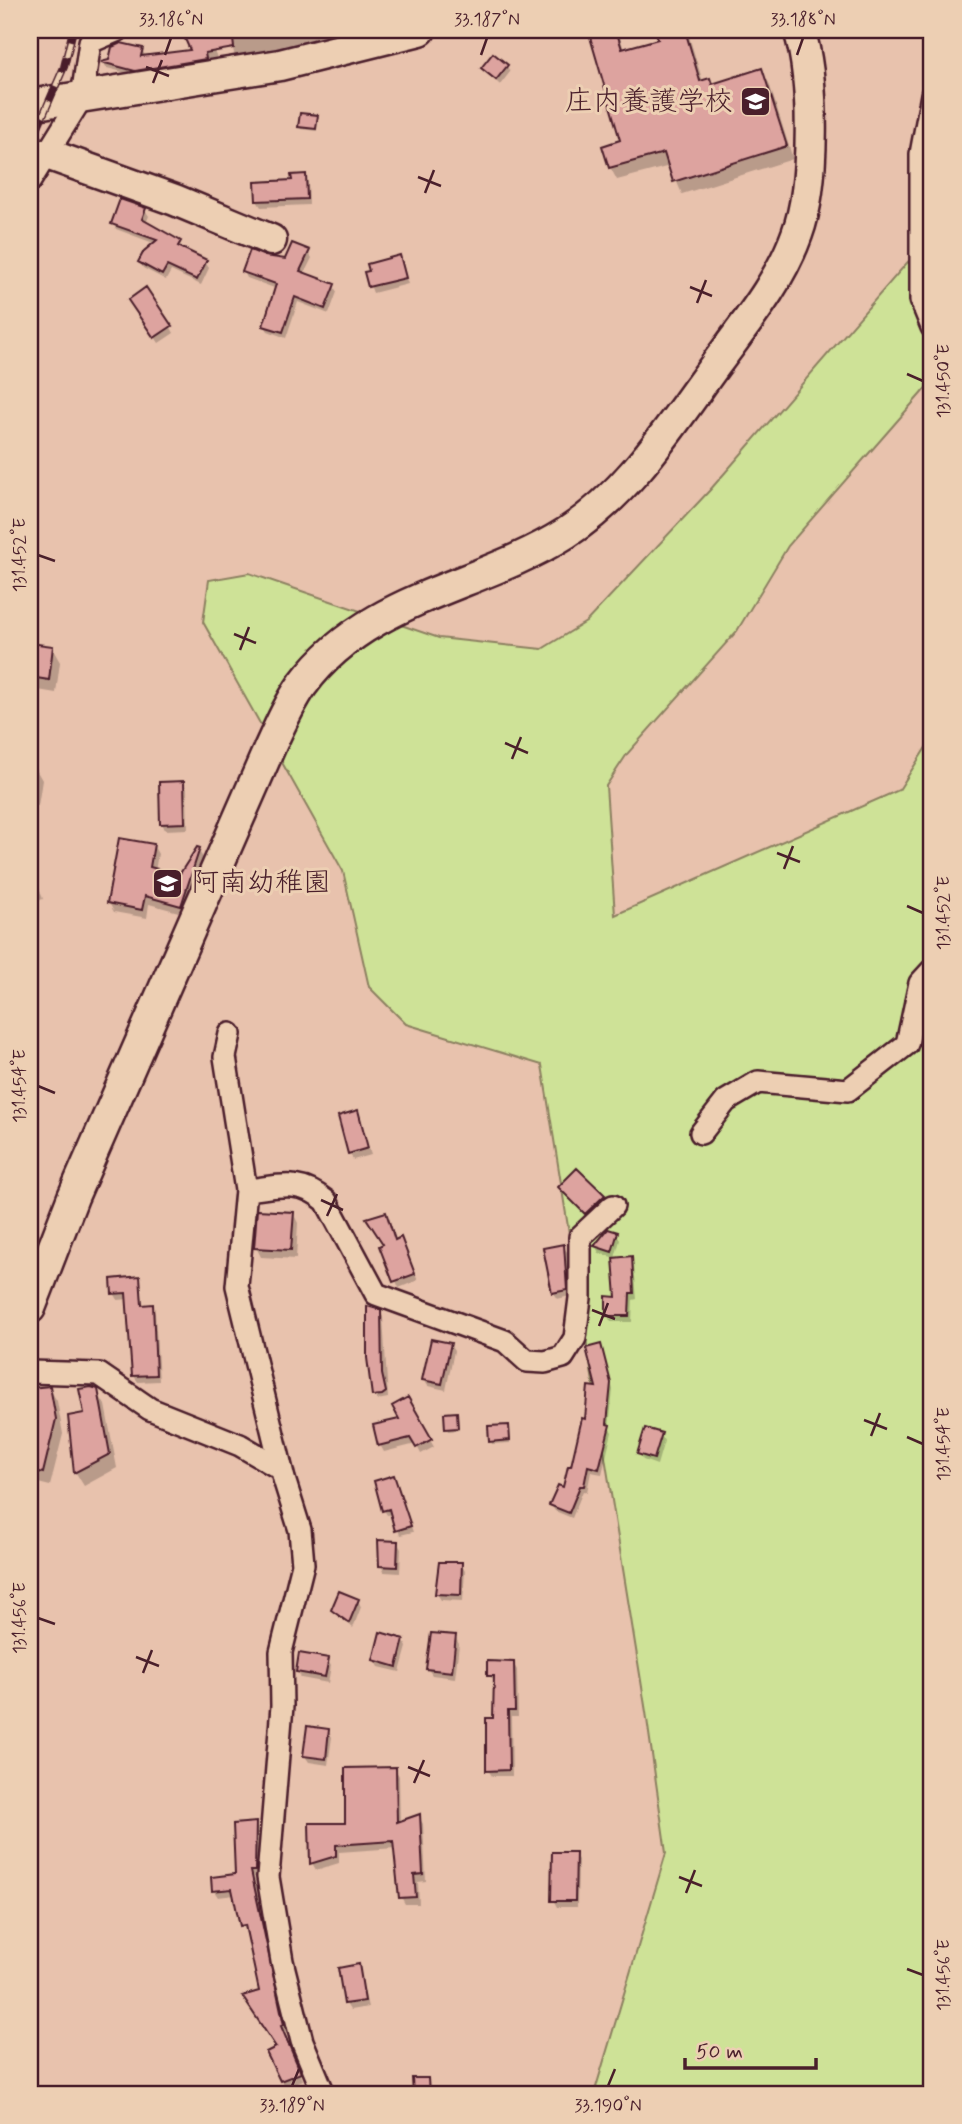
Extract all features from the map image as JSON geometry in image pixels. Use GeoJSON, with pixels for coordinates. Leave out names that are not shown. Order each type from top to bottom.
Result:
{"type":"FeatureCollection","features":[{"type":"Feature","properties":{"kind":"street"},"geometry":{"type":"LineString","coordinates":[[30,181],[82,97],[90,42],[118,30]]}},
{"type":"Feature","properties":{"kind":"street"},"geometry":{"type":"LineString","coordinates":[[30,105],[280,65],[420,30]]}},
{"type":"Feature","properties":{"kind":"street"},"geometry":{"type":"LineString","coordinates":[[30,1308],[73,1198],[269,749],[304,684],[342,643],[369,623],[403,605],[545,545],[603,505],[629,479],[652,450],[782,269],[798,233],[808,185],[807,78],[799,30]]}},
{"type":"Feature","properties":{"kind":"street"},"geometry":{"type":"LineString","coordinates":[[932,95],[921,155],[921,300],[932,327]]}},
{"type":"Feature","properties":{"kind":"street"},"geometry":{"type":"LineString","coordinates":[[47,154],[176,200],[271,240]]}},
{"type":"Feature","properties":{"kind":"street"},"geometry":{"type":"LineString","coordinates":[[701,1133],[726,1101],[758,1082],[848,1090],[907,1044],[920,983],[932,970]]}},
{"type":"Feature","properties":{"kind":"street"},"geometry":{"type":"LineString","coordinates":[[230,1034],[225,1057],[246,1190],[237,1286],[281,1469],[300,1530],[303,1564],[281,1652],[282,1706],[268,1877],[282,1961],[299,2028],[324,2094]]}},
{"type":"Feature","properties":{"kind":"street"},"geometry":{"type":"LineString","coordinates":[[246,1190],[300,1185],[314,1191],[326,1201],[376,1294],[505,1341],[527,1361],[543,1362],[563,1357],[575,1338],[580,1298],[580,1237],[613,1206]]}},
{"type":"Feature","properties":{"kind":"street"},"geometry":{"type":"LineString","coordinates":[[30,1371],[99,1374],[141,1404],[240,1445],[281,1469]]}},
{"type":"Feature","properties":{"kind":"green space"},"geometry":{"type":"Polygon","coordinates":[[[932,234],[932,381],[788,546],[737,631],[627,754],[606,786],[615,915],[899,790],[932,738],[932,2094],[594,2094],[666,1853],[646,1712],[542,1065],[406,1024],[369,987],[343,871],[203,622],[209,580],[249,573],[439,638],[542,649],[586,622],[710,490],[932,234]]]}},
{"type":"Feature","properties":{"kind":"building"},"geometry":{"type":"Polygon","coordinates":[[[181,30],[232,30],[234,48],[205,53],[206,59],[135,71],[101,62],[109,60],[112,47],[121,43],[143,48],[141,56],[190,50],[181,30]]]}},
{"type":"Feature","properties":{"kind":"building"},"geometry":{"type":"Polygon","coordinates":[[[588,30],[616,30],[622,49],[658,39],[655,30],[685,30],[700,81],[710,78],[712,84],[762,68],[787,146],[673,182],[664,153],[609,168],[602,146],[620,140],[588,30]]]}},
{"type":"Feature","properties":{"kind":"building"},"geometry":{"type":"Polygon","coordinates":[[[493,53],[508,65],[496,80],[481,68],[493,53]]]}},
{"type":"Feature","properties":{"kind":"building"},"geometry":{"type":"Polygon","coordinates":[[[300,113],[318,115],[316,129],[298,127],[300,113]]]}},
{"type":"Feature","properties":{"kind":"building"},"geometry":{"type":"Polygon","coordinates":[[[306,174],[307,199],[256,201],[255,182],[292,180],[291,175],[306,174]]]}},
{"type":"Feature","properties":{"kind":"building"},"geometry":{"type":"Polygon","coordinates":[[[120,199],[146,208],[142,219],[181,241],[178,246],[207,260],[197,280],[167,266],[162,275],[138,262],[144,251],[157,240],[111,224],[120,199]]]}},
{"type":"Feature","properties":{"kind":"building"},"geometry":{"type":"Polygon","coordinates":[[[292,243],[310,250],[300,271],[335,284],[325,309],[295,297],[283,332],[263,326],[276,284],[242,272],[250,250],[285,259],[292,243]]]}},
{"type":"Feature","properties":{"kind":"building"},"geometry":{"type":"Polygon","coordinates":[[[400,255],[406,278],[368,287],[364,272],[369,271],[367,264],[400,255]]]}},
{"type":"Feature","properties":{"kind":"building"},"geometry":{"type":"Polygon","coordinates":[[[146,287],[172,326],[154,338],[128,300],[146,287]]]}},
{"type":"Feature","properties":{"kind":"building"},"geometry":{"type":"Polygon","coordinates":[[[30,643],[53,646],[49,680],[30,677],[30,643]]]}},
{"type":"Feature","properties":{"kind":"building"},"geometry":{"type":"Polygon","coordinates":[[[184,781],[185,823],[160,824],[159,782],[184,781]]]}},
{"type":"Feature","properties":{"kind":"building"},"geometry":{"type":"Polygon","coordinates":[[[119,838],[154,844],[150,867],[179,875],[197,847],[200,848],[181,906],[145,896],[142,910],[107,903],[119,838]]]}},
{"type":"Feature","properties":{"kind":"building"},"geometry":{"type":"Polygon","coordinates":[[[358,1110],[368,1148],[348,1154],[338,1116],[358,1110]]]}},
{"type":"Feature","properties":{"kind":"building"},"geometry":{"type":"Polygon","coordinates":[[[577,1168],[605,1195],[585,1214],[558,1187],[577,1168]]]}},
{"type":"Feature","properties":{"kind":"building"},"geometry":{"type":"Polygon","coordinates":[[[257,1210],[294,1212],[291,1250],[254,1248],[257,1210]]]}},
{"type":"Feature","properties":{"kind":"building"},"geometry":{"type":"Polygon","coordinates":[[[386,1212],[395,1240],[401,1237],[415,1274],[393,1282],[379,1246],[383,1244],[366,1218],[386,1212]]]}},
{"type":"Feature","properties":{"kind":"building"},"geometry":{"type":"Polygon","coordinates":[[[608,1229],[618,1232],[612,1252],[594,1246],[608,1229]]]}},
{"type":"Feature","properties":{"kind":"building"},"geometry":{"type":"Polygon","coordinates":[[[564,1244],[567,1290],[552,1293],[543,1248],[564,1244]]]}},
{"type":"Feature","properties":{"kind":"building"},"geometry":{"type":"Polygon","coordinates":[[[632,1256],[634,1293],[630,1293],[629,1316],[606,1316],[606,1296],[616,1297],[613,1258],[632,1256]]]}},
{"type":"Feature","properties":{"kind":"building"},"geometry":{"type":"Polygon","coordinates":[[[140,1276],[142,1305],[153,1304],[156,1375],[132,1376],[126,1293],[112,1294],[111,1279],[140,1276]]]}},
{"type":"Feature","properties":{"kind":"building"},"geometry":{"type":"Polygon","coordinates":[[[367,1306],[381,1310],[382,1374],[386,1392],[382,1395],[372,1396],[367,1358],[367,1306]]]}},
{"type":"Feature","properties":{"kind":"building"},"geometry":{"type":"Polygon","coordinates":[[[431,1339],[451,1343],[442,1384],[422,1380],[431,1339]]]}},
{"type":"Feature","properties":{"kind":"building"},"geometry":{"type":"Polygon","coordinates":[[[601,1344],[611,1383],[607,1424],[610,1425],[599,1469],[588,1466],[584,1486],[580,1486],[569,1513],[549,1505],[558,1485],[563,1487],[568,1466],[571,1466],[582,1418],[585,1419],[588,1386],[596,1387],[586,1348],[601,1344]]]}},
{"type":"Feature","properties":{"kind":"building"},"geometry":{"type":"Polygon","coordinates":[[[50,1386],[56,1419],[43,1473],[30,1470],[30,1388],[50,1386]]]}},
{"type":"Feature","properties":{"kind":"building"},"geometry":{"type":"Polygon","coordinates":[[[79,1389],[98,1389],[110,1454],[74,1473],[68,1416],[84,1413],[79,1389]]]}},
{"type":"Feature","properties":{"kind":"building"},"geometry":{"type":"Polygon","coordinates":[[[408,1397],[432,1439],[416,1448],[410,1438],[378,1446],[373,1425],[399,1419],[392,1406],[408,1397]]]}},
{"type":"Feature","properties":{"kind":"building"},"geometry":{"type":"Polygon","coordinates":[[[457,1412],[458,1428],[445,1429],[444,1413],[457,1412]]]}},
{"type":"Feature","properties":{"kind":"building"},"geometry":{"type":"Polygon","coordinates":[[[509,1425],[510,1440],[489,1442],[488,1426],[509,1425]]]}},
{"type":"Feature","properties":{"kind":"building"},"geometry":{"type":"Polygon","coordinates":[[[645,1428],[662,1433],[654,1459],[637,1454],[645,1428]]]}},
{"type":"Feature","properties":{"kind":"building"},"geometry":{"type":"Polygon","coordinates":[[[394,1475],[411,1526],[395,1531],[389,1509],[382,1511],[374,1481],[394,1475]]]}},
{"type":"Feature","properties":{"kind":"building"},"geometry":{"type":"Polygon","coordinates":[[[378,1540],[398,1541],[397,1567],[379,1566],[378,1540]]]}},
{"type":"Feature","properties":{"kind":"building"},"geometry":{"type":"Polygon","coordinates":[[[439,1562],[462,1562],[461,1595],[435,1594],[439,1562]]]}},
{"type":"Feature","properties":{"kind":"building"},"geometry":{"type":"Polygon","coordinates":[[[339,1591],[359,1599],[349,1623],[331,1610],[339,1591]]]}},
{"type":"Feature","properties":{"kind":"building"},"geometry":{"type":"Polygon","coordinates":[[[380,1632],[404,1639],[397,1667],[373,1660],[380,1632]]]}},
{"type":"Feature","properties":{"kind":"building"},"geometry":{"type":"Polygon","coordinates":[[[431,1633],[456,1635],[452,1672],[426,1669],[431,1633]]]}},
{"type":"Feature","properties":{"kind":"building"},"geometry":{"type":"Polygon","coordinates":[[[299,1653],[329,1658],[325,1677],[296,1672],[299,1653]]]}},
{"type":"Feature","properties":{"kind":"building"},"geometry":{"type":"Polygon","coordinates":[[[487,1661],[514,1662],[515,1711],[508,1711],[509,1770],[486,1771],[486,1718],[493,1718],[494,1676],[487,1676],[487,1661]]]}},
{"type":"Feature","properties":{"kind":"building"},"geometry":{"type":"Polygon","coordinates":[[[307,1726],[329,1729],[326,1759],[303,1756],[307,1726]]]}},
{"type":"Feature","properties":{"kind":"building"},"geometry":{"type":"Polygon","coordinates":[[[396,1767],[397,1822],[420,1814],[423,1874],[414,1875],[416,1897],[399,1898],[393,1841],[336,1845],[336,1856],[310,1864],[309,1823],[345,1823],[345,1768],[396,1767]]]}},
{"type":"Feature","properties":{"kind":"building"},"geometry":{"type":"Polygon","coordinates":[[[256,1822],[255,1871],[251,1871],[284,2025],[281,2026],[301,2073],[280,2081],[266,2052],[276,2047],[242,1996],[259,1991],[245,1925],[240,1926],[232,1889],[212,1891],[211,1877],[235,1874],[233,1824],[256,1822]]]}},
{"type":"Feature","properties":{"kind":"building"},"geometry":{"type":"Polygon","coordinates":[[[552,1852],[576,1852],[575,1901],[551,1901],[552,1852]]]}},
{"type":"Feature","properties":{"kind":"building"},"geometry":{"type":"Polygon","coordinates":[[[359,1964],[365,2001],[344,2004],[338,1968],[359,1964]]]}},
{"type":"Feature","properties":{"kind":"building"},"geometry":{"type":"Polygon","coordinates":[[[412,2078],[428,2078],[429,2094],[413,2094],[412,2078]]]}},
{"type":"Feature","properties":{"kind":"railway"},"geometry":{"type":"LineString","coordinates":[[30,145],[64,67],[73,30]]}},
{"type":"Feature","properties":{"kind":"place","name":"庄内養護学校"},"geometry":{"type":"Point","coordinates":[756,102]}},
{"type":"Feature","properties":{"kind":"place","name":"阿南幼稚園"},"geometry":{"type":"Point","coordinates":[168,883]}}]}
